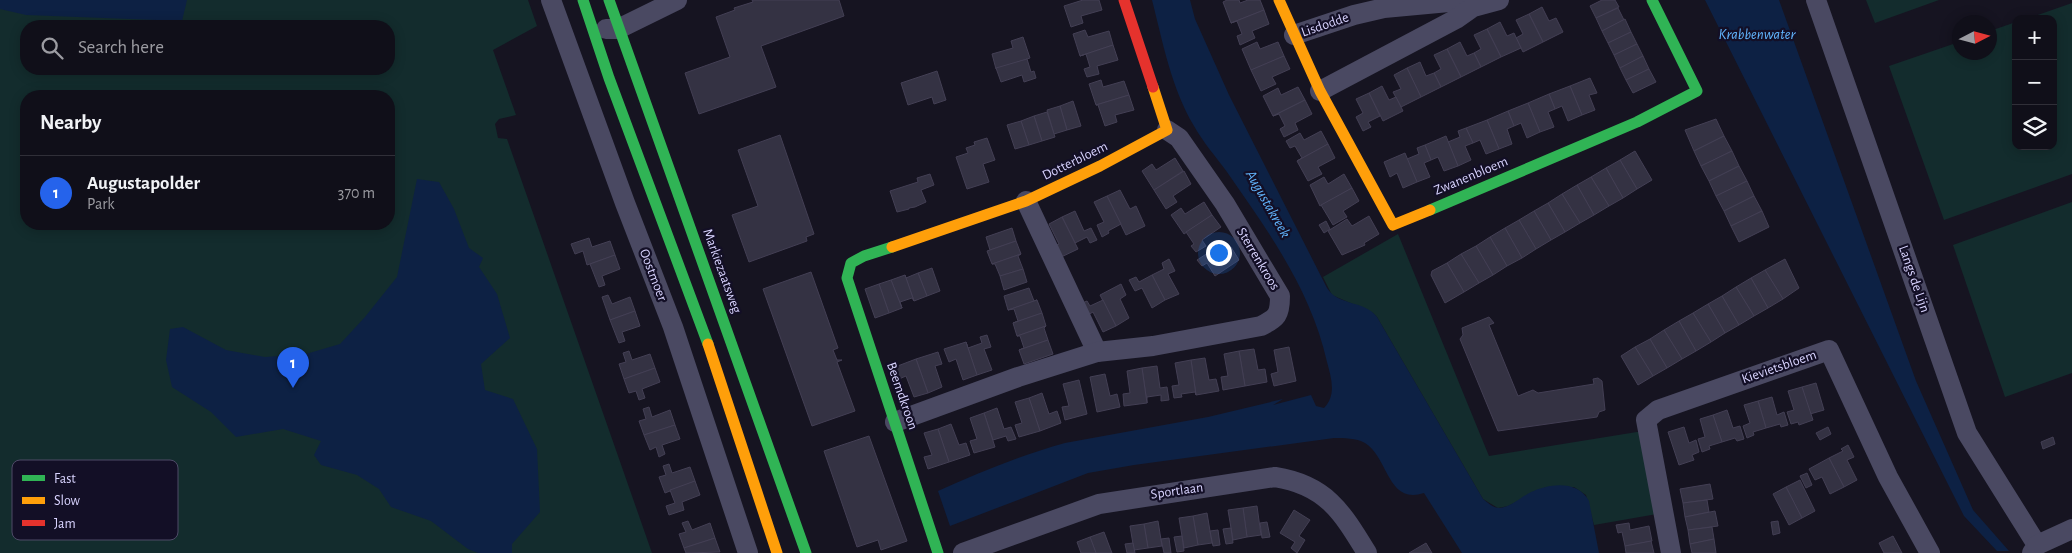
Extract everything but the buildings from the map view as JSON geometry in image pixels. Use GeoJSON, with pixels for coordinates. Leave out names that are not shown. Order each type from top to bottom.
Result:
{"type":"FeatureCollection","features":[{"type":"Feature","properties":{"kind":"street","name":"Oostmoer"},"geometry":{"type":"LineString","coordinates":[[551,0],[624,204],[673,327],[748,553]]}},
{"type":"Feature","properties":{"kind":"street"},"geometry":{"type":"LineString","coordinates":[[583,0],[609,78],[712,353],[777,553]]}},
{"type":"Feature","properties":{"kind":"street"},"geometry":{"type":"LineString","coordinates":[[592,28],[618,29],[677,0]]}},
{"type":"Feature","properties":{"kind":"street"},"geometry":{"type":"LineString","coordinates":[[1124,0],[1167,130]]}},
{"type":"Feature","properties":{"kind":"street","name":"Zwanenbloem"},"geometry":{"type":"LineString","coordinates":[[1279,0],[1320,91],[1393,225],[1637,122],[1697,91],[1652,0]]}},
{"type":"Feature","properties":{"kind":"street","name":"Lisdodde"},"geometry":{"type":"LineString","coordinates":[[1320,91],[1456,19],[1473,7],[1499,0]]}},
{"type":"Feature","properties":{"kind":"street","name":"Langs de Lijn"},"geometry":{"type":"LineString","coordinates":[[1816,0],[1967,433],[2035,549],[2072,529]]}},
{"type":"Feature","properties":{"kind":"street"},"geometry":{"type":"LineString","coordinates":[[566,42],[592,28],[615,2]]}},
{"type":"Feature","properties":{"kind":"street","name":"Markiezaatsweg"},"geometry":{"type":"LineString","coordinates":[[615,2],[618,29],[806,553]]}},
{"type":"Feature","properties":{"kind":"street","name":"Lisdodde"},"geometry":{"type":"LineString","coordinates":[[1294,35],[1354,15],[1384,8],[1458,2],[1466,2],[1473,7]]}},
{"type":"Feature","properties":{"kind":"street","name":"Dotterbloem"},"geometry":{"type":"LineString","coordinates":[[864,256],[1026,201],[1100,166],[1167,130]]}},
{"type":"Feature","properties":{"kind":"street","name":"Sterrenkroos"},"geometry":{"type":"LineString","coordinates":[[895,422],[1018,377],[1097,352],[1153,346],[1261,326],[1276,319],[1280,308],[1280,296],[1225,204],[1180,138],[1167,130]]}},
{"type":"Feature","properties":{"kind":"street"},"geometry":{"type":"LineString","coordinates":[[1026,201],[1097,352]]}},
{"type":"Feature","properties":{"kind":"street","name":"Beemdkroon"},"geometry":{"type":"LineString","coordinates":[[864,256],[851,263],[846,278],[938,553]]}},
{"type":"Feature","properties":{"kind":"street","name":"Kievietsbloem"},"geometry":{"type":"LineString","coordinates":[[1671,553],[1646,420],[1658,410],[1829,350],[1888,477],[1930,553]]}},
{"type":"Feature","properties":{"kind":"street","name":"Sportlaan"},"geometry":{"type":"LineString","coordinates":[[967,552],[1099,504],[1276,477],[1293,480],[1308,486],[1336,506],[1367,553]]}},
{"type":"Feature","properties":{"kind":"green space"},"geometry":{"type":"Polygon","coordinates":[[[0,0],[528,0],[537,26],[493,50],[516,115],[499,119],[495,124],[498,138],[507,139],[652,553],[0,553],[0,0]]]}},
{"type":"Feature","properties":{"kind":"green space"},"geometry":{"type":"Polygon","coordinates":[[[1866,0],[1939,0],[1875,23],[1866,0]]]}},
{"type":"Feature","properties":{"kind":"green space"},"geometry":{"type":"Polygon","coordinates":[[[2072,3],[2072,174],[1944,220],[1889,66],[1952,44],[1952,60],[1997,60],[1997,29],[2012,23],[2012,150],[2057,150],[2057,15],[2038,15],[2072,3]]]}},
{"type":"Feature","properties":{"kind":"green space"},"geometry":{"type":"Polygon","coordinates":[[[2072,202],[2072,373],[2005,397],[1953,245],[2072,202]]]}},
{"type":"Feature","properties":{"kind":"green space"},"geometry":{"type":"Polygon","coordinates":[[[1398,234],[1489,456],[1643,431],[1657,514],[1594,525],[1586,495],[1574,487],[1546,487],[1508,506],[1498,508],[1483,499],[1377,317],[1373,313],[1332,295],[1323,277],[1398,234]]]}},
{"type":"Feature","properties":{"kind":"water"},"geometry":{"type":"Polygon","coordinates":[[[0,0],[187,0],[182,20],[26,15],[0,9],[0,0]]]}},
{"type":"Feature","properties":{"kind":"water","name":"Augustakreek"},"geometry":{"type":"Polygon","coordinates":[[[1152,0],[1190,0],[1195,19],[1229,95],[1327,288],[1338,298],[1365,308],[1377,317],[1483,499],[1493,506],[1500,508],[1512,504],[1538,489],[1563,485],[1578,489],[1589,501],[1599,553],[1462,553],[1424,493],[1412,495],[1403,492],[1395,486],[1373,450],[1361,441],[1342,438],[1134,465],[1088,473],[950,526],[938,491],[1032,453],[1065,443],[1208,417],[1283,399],[1273,405],[1311,395],[1316,406],[1324,408],[1331,397],[1330,374],[1320,336],[1310,310],[1286,262],[1258,216],[1201,138],[1186,111],[1168,64],[1152,0]]]}},
{"type":"Feature","properties":{"kind":"water","name":"Krabbenwater"},"geometry":{"type":"Polygon","coordinates":[[[1705,0],[1779,0],[1916,381],[1973,510],[2009,551],[1997,551],[1964,516],[1705,0]]]}},
{"type":"Feature","properties":{"kind":"water"},"geometry":{"type":"Polygon","coordinates":[[[417,179],[439,182],[454,209],[469,248],[483,258],[479,267],[497,294],[510,338],[481,364],[485,390],[513,399],[537,449],[540,512],[512,544],[512,553],[478,553],[468,549],[431,521],[391,507],[379,489],[357,475],[321,465],[314,455],[321,441],[283,429],[236,437],[211,412],[172,387],[166,360],[170,329],[183,327],[226,350],[265,357],[306,354],[340,344],[365,317],[397,277],[417,179]]]}},
{"type":"Feature","properties":{"kind":"traffic: fast"},"geometry":{"type":"LineString","coordinates":[[583,0],[609,78],[708,344]]}},
{"type":"Feature","properties":{"kind":"traffic: fast"},"geometry":{"type":"LineString","coordinates":[[609,0],[806,553]]}},
{"type":"Feature","properties":{"kind":"traffic: fast"},"geometry":{"type":"LineString","coordinates":[[1430,210],[1637,122],[1697,91],[1652,0]]}},
{"type":"Feature","properties":{"kind":"traffic: fast"},"geometry":{"type":"LineString","coordinates":[[892,247],[864,256],[851,263],[847,278],[938,553]]}},
{"type":"Feature","properties":{"kind":"traffic: slow"},"geometry":{"type":"LineString","coordinates":[[1279,0],[1320,91],[1393,225],[1430,210]]}},
{"type":"Feature","properties":{"kind":"traffic: slow"},"geometry":{"type":"LineString","coordinates":[[892,247],[1026,201],[1100,166],[1167,130],[1153,87]]}},
{"type":"Feature","properties":{"kind":"traffic: slow"},"geometry":{"type":"LineString","coordinates":[[708,344],[777,553]]}},
{"type":"Feature","properties":{"kind":"traffic: jam"},"geometry":{"type":"LineString","coordinates":[[1124,0],[1153,87]]}},
{"type":"Feature","properties":{"kind":"place","name":"Augustapolder"},"geometry":{"type":"Point","coordinates":[293,388]}}]}
